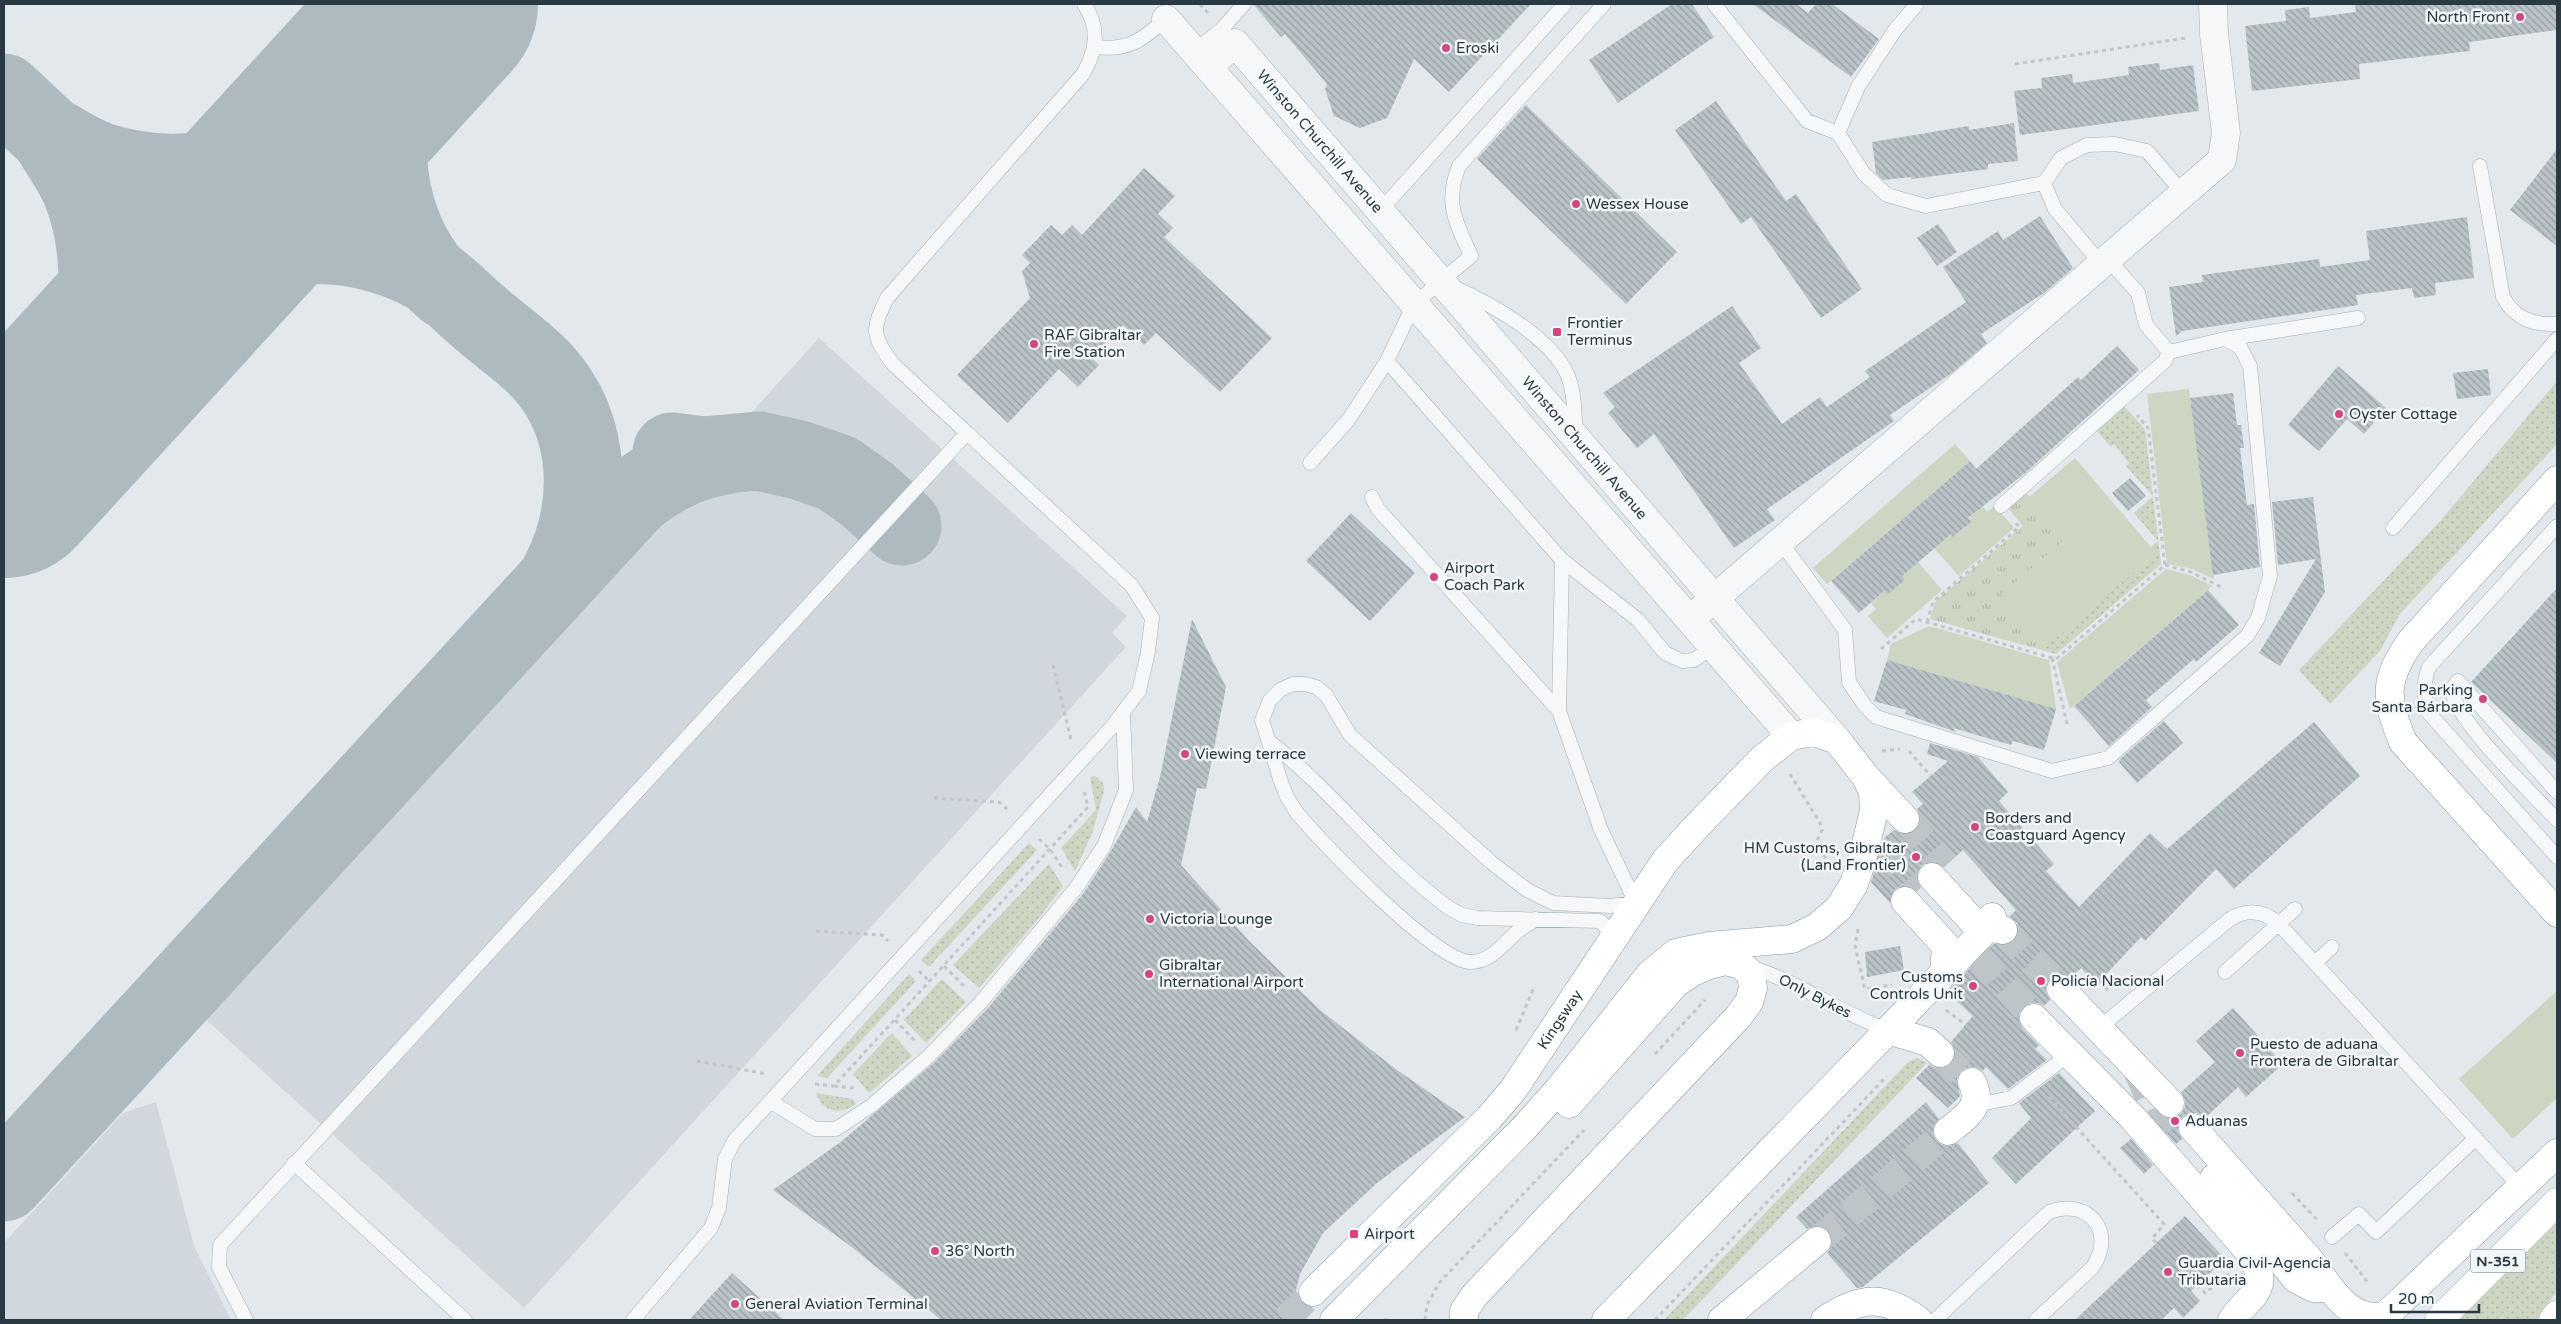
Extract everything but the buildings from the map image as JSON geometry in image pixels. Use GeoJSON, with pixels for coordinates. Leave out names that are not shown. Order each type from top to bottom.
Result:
{"type":"FeatureCollection","features":[{"type":"Feature","properties":{"kind":"main road"},"geometry":{"type":"LineString","coordinates":[[2557,480],[2411,641],[2396,662],[2390,686],[2390,710],[2404,742],[2557,913]]}},
{"type":"Feature","properties":{"kind":"main road"},"geometry":{"type":"LineString","coordinates":[[1790,736],[1814,732],[1837,740]]}},
{"type":"Feature","properties":{"kind":"main road","name":"Kingsway"},"geometry":{"type":"LineString","coordinates":[[1313,1292],[1489,1118],[1514,1090],[1665,861],[1762,759],[1790,736]]}},
{"type":"Feature","properties":{"kind":"main road","name":"Winston Churchill Avenue"},"geometry":{"type":"LineString","coordinates":[[1334,1320],[1525,1127],[1559,1089],[1650,974],[1676,953],[1708,946],[1792,939],[1817,927],[1839,908],[1880,845],[1869,764],[1837,740]]}},
{"type":"Feature","properties":{"kind":"main road"},"geometry":{"type":"LineString","coordinates":[[1869,764],[1880,845]]}},
{"type":"Feature","properties":{"kind":"main road"},"geometry":{"type":"LineString","coordinates":[[1606,1320],[1944,973],[1972,954],[1994,925],[1925,883]]}},
{"type":"Feature","properties":{"kind":"main road"},"geometry":{"type":"LineString","coordinates":[[1925,883],[1972,954]]}},
{"type":"Feature","properties":{"kind":"main road"},"geometry":{"type":"LineString","coordinates":[[1925,883],[1946,946],[1944,973]]}},
{"type":"Feature","properties":{"kind":"main road"},"geometry":{"type":"LineString","coordinates":[[1355,1320],[1528,1149],[1676,983],[1706,966],[1725,961],[1741,965],[1750,974],[1753,988],[1749,1002],[1738,1017],[1474,1296],[1464,1311],[1464,1320]]}},
{"type":"Feature","properties":{"kind":"main road"},"geometry":{"type":"LineString","coordinates":[[2061,989],[2170,1103]]}},
{"type":"Feature","properties":{"kind":"main road"},"geometry":{"type":"LineString","coordinates":[[2034,1018],[2133,1118],[2252,1255],[2260,1271],[2259,1283],[2252,1298],[2232,1320]]}},
{"type":"Feature","properties":{"kind":"main road"},"geometry":{"type":"LineString","coordinates":[[1888,1030],[1928,1042],[1940,1052]]}},
{"type":"Feature","properties":{"kind":"main road"},"geometry":{"type":"LineString","coordinates":[[1948,1131],[1967,1116],[1973,1094]]}},
{"type":"Feature","properties":{"kind":"main road"},"geometry":{"type":"LineString","coordinates":[[2328,1288],[2313,1288],[2303,1284],[2290,1272],[2214,1178],[2187,1134],[2308,1258],[2323,1277],[2328,1288],[2356,1313],[2369,1319],[2384,1317],[2557,1153]]}},
{"type":"Feature","properties":{"kind":"main road","name":"N-351"},"geometry":{"type":"LineString","coordinates":[[2439,1320],[2557,1202]]}},
{"type":"Feature","properties":{"kind":"main road"},"geometry":{"type":"LineString","coordinates":[[1722,1320],[1817,1241]]}},
{"type":"Feature","properties":{"kind":"main road"},"geometry":{"type":"LineString","coordinates":[[2239,1320],[2290,1272]]}},
{"type":"Feature","properties":{"kind":"main road"},"geometry":{"type":"LineString","coordinates":[[1826,1320],[1845,1307],[1862,1301],[1902,1308],[1918,1320]]}},
{"type":"Feature","properties":{"kind":"main road"},"geometry":{"type":"LineString","coordinates":[[2553,1320],[2557,1315]]}},
{"type":"Feature","properties":{"kind":"street"},"geometry":{"type":"LineString","coordinates":[[1689,620],[2222,160],[2226,133],[2214,34],[2213,4]]}},
{"type":"Feature","properties":{"kind":"street"},"geometry":{"type":"LineString","coordinates":[[1166,19],[1790,736]]}},
{"type":"Feature","properties":{"kind":"street","name":"Winston Churchill Avenue"},"geometry":{"type":"LineString","coordinates":[[1201,60],[1235,43],[1837,740]]}},
{"type":"Feature","properties":{"kind":"lane"},"geometry":{"type":"LineString","coordinates":[[632,1320],[711,1228],[719,1208],[725,1159],[734,1141],[1123,712],[1139,691],[1148,652],[1152,618],[1132,586],[893,364],[883,350],[875,332],[878,316],[887,298],[1083,74],[1092,59],[1095,47],[1093,21],[1084,4]]}},
{"type":"Feature","properties":{"kind":"lane"},"geometry":{"type":"LineString","coordinates":[[1201,60],[1222,29],[1244,4]]}},
{"type":"Feature","properties":{"kind":"lane"},"geometry":{"type":"LineString","coordinates":[[1380,211],[1565,4]]}},
{"type":"Feature","properties":{"kind":"lane"},"geometry":{"type":"LineString","coordinates":[[1310,463],[1349,419],[1387,361],[1414,304],[1471,256],[1451,206],[1451,193],[1459,166],[1604,4]]}},
{"type":"Feature","properties":{"kind":"lane"},"geometry":{"type":"LineString","coordinates":[[1714,4],[1807,121],[1838,133],[1864,174],[1887,195],[1926,206],[2044,183],[2061,158],[2086,145],[2115,144],[2147,151],[2183,193]]}},
{"type":"Feature","properties":{"kind":"lane"},"geometry":{"type":"LineString","coordinates":[[1838,133],[1858,87],[1895,30],[1917,4]]}},
{"type":"Feature","properties":{"kind":"lane"},"geometry":{"type":"LineString","coordinates":[[1095,47],[1110,48],[1132,44],[1143,39],[1166,19]]}},
{"type":"Feature","properties":{"kind":"lane"},"geometry":{"type":"LineString","coordinates":[[2480,166],[2503,297],[2510,310],[2525,320],[2542,325],[2557,324]]}},
{"type":"Feature","properties":{"kind":"lane"},"geometry":{"type":"LineString","coordinates":[[2044,183],[2055,209],[2105,262],[2138,293],[2146,325],[2169,352]]}},
{"type":"Feature","properties":{"kind":"lane"},"geometry":{"type":"LineString","coordinates":[[1441,282],[1481,299],[1513,318],[1558,360],[1568,375],[1573,395],[1576,438]]}},
{"type":"Feature","properties":{"kind":"lane"},"geometry":{"type":"LineString","coordinates":[[2169,352],[2225,340],[2358,318]]}},
{"type":"Feature","properties":{"kind":"lane"},"geometry":{"type":"LineString","coordinates":[[2393,528],[2557,339]]}},
{"type":"Feature","properties":{"kind":"lane"},"geometry":{"type":"LineString","coordinates":[[1780,541],[1845,630],[1849,682],[1865,706],[1876,717],[2052,771],[2108,758],[2247,636],[2258,618],[2270,576],[2250,366],[2240,347],[2225,340]]}},
{"type":"Feature","properties":{"kind":"lane"},"geometry":{"type":"LineString","coordinates":[[2001,506],[2165,361],[2169,352]]}},
{"type":"Feature","properties":{"kind":"lane"},"geometry":{"type":"LineString","coordinates":[[1387,361],[1562,560],[1638,620],[1665,653],[1672,658],[1682,661],[1694,660],[1713,647]]}},
{"type":"Feature","properties":{"kind":"lane"},"geometry":{"type":"LineString","coordinates":[[246,1320],[219,1267],[220,1245],[967,433]]}},
{"type":"Feature","properties":{"kind":"lane"},"geometry":{"type":"LineString","coordinates":[[1372,496],[1378,509],[1559,711]]}},
{"type":"Feature","properties":{"kind":"lane"},"geometry":{"type":"LineString","coordinates":[[2557,526],[2429,667],[2424,682],[2423,697],[2428,712],[2557,857]]}},
{"type":"Feature","properties":{"kind":"lane"},"geometry":{"type":"LineString","coordinates":[[1536,919],[1516,932],[1494,954],[1482,960],[1469,962],[1443,950],[1379,897],[1302,818],[1287,797],[1262,720],[1270,700],[1280,690],[1293,684],[1305,684],[1316,687],[1326,695],[1334,706],[1341,723],[1350,735],[1492,863],[1527,890],[1553,903],[1610,906],[1636,903],[1601,830],[1559,711],[1562,560]]}},
{"type":"Feature","properties":{"kind":"lane"},"geometry":{"type":"LineString","coordinates":[[2557,792],[2458,681],[2452,690],[2452,697],[2465,721],[2557,820]]}},
{"type":"Feature","properties":{"kind":"lane"},"geometry":{"type":"LineString","coordinates":[[770,1101],[815,1130],[836,1130],[871,1106],[929,1056],[982,1002],[1076,888],[1104,846],[1126,790],[1123,712]]}},
{"type":"Feature","properties":{"kind":"lane"},"geometry":{"type":"LineString","coordinates":[[1271,743],[1302,768],[1362,831],[1449,908],[1462,915],[1478,918],[1600,921],[1606,926],[1610,944]]}},
{"type":"Feature","properties":{"kind":"lane"},"geometry":{"type":"LineString","coordinates":[[2225,972],[2294,909]]}},
{"type":"Feature","properties":{"kind":"lane"},"geometry":{"type":"LineString","coordinates":[[2099,1028],[2239,914],[2250,911],[2260,912],[2270,916],[2315,963],[2521,1188]]}},
{"type":"Feature","properties":{"kind":"lane"},"geometry":{"type":"LineString","coordinates":[[2315,963],[2332,947]]}},
{"type":"Feature","properties":{"kind":"lane","name":"Only Bykes"},"geometry":{"type":"LineString","coordinates":[[1741,965],[1767,972],[1863,1021],[1888,1030]]}},
{"type":"Feature","properties":{"kind":"lane"},"geometry":{"type":"LineString","coordinates":[[1973,1094],[2011,1098],[2070,1054]]}},
{"type":"Feature","properties":{"kind":"lane"},"geometry":{"type":"LineString","coordinates":[[2332,1237],[2359,1214],[2376,1232],[2476,1138]]}},
{"type":"Feature","properties":{"kind":"lane"},"geometry":{"type":"LineString","coordinates":[[294,1163],[464,1320]]}},
{"type":"Feature","properties":{"kind":"lane"},"geometry":{"type":"LineString","coordinates":[[1935,1320],[2049,1212],[2060,1208],[2082,1211],[2091,1217],[2102,1237],[2098,1259],[2092,1268],[2036,1320]]}},
{"type":"Feature","properties":{"kind":"path"},"geometry":{"type":"LineString","coordinates":[[2015,64],[2214,34]]}},
{"type":"Feature","properties":{"kind":"path"},"geometry":{"type":"LineString","coordinates":[[2123,399],[2148,428],[2165,565]]}},
{"type":"Feature","properties":{"kind":"path"},"geometry":{"type":"LineString","coordinates":[[1927,622],[1933,602],[2019,527],[2001,506]]}},
{"type":"Feature","properties":{"kind":"path"},"geometry":{"type":"LineString","coordinates":[[2165,565],[2191,572],[2223,588]]}},
{"type":"Feature","properties":{"kind":"path"},"geometry":{"type":"LineString","coordinates":[[1880,649],[1916,619],[2056,659],[2165,565]]}},
{"type":"Feature","properties":{"kind":"path"},"geometry":{"type":"LineString","coordinates":[[2052,658],[2067,724]]}},
{"type":"Feature","properties":{"kind":"path"},"geometry":{"type":"LineString","coordinates":[[1869,764],[1900,748],[1909,750],[1931,776]]}},
{"type":"Feature","properties":{"kind":"path"},"geometry":{"type":"LineString","coordinates":[[816,930],[882,935],[930,981]]}},
{"type":"Feature","properties":{"kind":"path"},"geometry":{"type":"LineString","coordinates":[[944,966],[982,1002]]}},
{"type":"Feature","properties":{"kind":"path"},"geometry":{"type":"LineString","coordinates":[[1654,1055],[1708,998]]}},
{"type":"Feature","properties":{"kind":"path"},"geometry":{"type":"LineString","coordinates":[[895,1020],[929,1056]]}},
{"type":"Feature","properties":{"kind":"path"},"geometry":{"type":"LineString","coordinates":[[2033,1080],[2164,1224],[2152,1239],[2157,1243]]}},
{"type":"Feature","properties":{"kind":"path"},"geometry":{"type":"LineString","coordinates":[[1425,1320],[1427,1305],[1439,1283],[1587,1126]]}},
{"type":"Feature","properties":{"kind":"path"},"geometry":{"type":"LineString","coordinates":[[1384,1320],[1389,1320]]}},
{"type":"Feature","properties":{"kind":"shaded area"},"geometry":{"type":"Polygon","coordinates":[[[819,338],[1127,616],[1112,633],[1126,647],[524,1308],[202,1016],[819,338]]]}},
{"type":"Feature","properties":{"kind":"shaded area"},"geometry":{"type":"Polygon","coordinates":[[[156,1102],[194,1246],[231,1320],[4,1320],[4,1243],[123,1113],[156,1102]]]}},
{"type":"Feature","properties":{"kind":"green space"},"geometry":{"type":"Polygon","coordinates":[[[2557,381],[2557,444],[2399,615],[2380,651],[2330,704],[2299,670],[2443,518],[2557,381]]]}},
{"type":"Feature","properties":{"kind":"green space"},"geometry":{"type":"Polygon","coordinates":[[[2189,389],[2214,579],[2192,569],[2167,564],[2147,394],[2189,389]]]}},
{"type":"Feature","properties":{"kind":"green space"},"geometry":{"type":"Polygon","coordinates":[[[2124,406],[2145,429],[2153,496],[2126,466],[2129,463],[2114,444],[2111,447],[2096,430],[2124,406]]]}},
{"type":"Feature","properties":{"kind":"green space"},"geometry":{"type":"Polygon","coordinates":[[[1955,444],[1970,461],[1827,584],[1813,568],[1955,444]]]}},
{"type":"Feature","properties":{"kind":"green space"},"geometry":{"type":"Polygon","coordinates":[[[2075,458],[2156,553],[2046,647],[2001,594],[2065,539],[2029,497],[2075,458]]]}},
{"type":"Feature","properties":{"kind":"green space"},"geometry":{"type":"Polygon","coordinates":[[[2025,492],[2065,539],[2037,635],[2046,647],[2042,650],[1930,619],[1935,602],[2023,526],[2008,508],[2025,492]]]}},
{"type":"Feature","properties":{"kind":"green space"},"geometry":{"type":"Polygon","coordinates":[[[2153,496],[2161,564],[2056,654],[2042,650],[2156,553],[2151,547],[2158,541],[2134,513],[2153,496]]]}},
{"type":"Feature","properties":{"kind":"green space"},"geometry":{"type":"Polygon","coordinates":[[[1982,506],[1987,512],[1995,506],[2014,528],[1959,576],[1934,548],[1951,534],[1954,537],[1971,522],[1968,519],[1982,506]]]}},
{"type":"Feature","properties":{"kind":"green space"},"geometry":{"type":"Polygon","coordinates":[[[1918,562],[1942,590],[1887,638],[1868,616],[1876,609],[1871,603],[1884,591],[1887,595],[1905,580],[1901,576],[1918,562]]]}},
{"type":"Feature","properties":{"kind":"green space"},"geometry":{"type":"Polygon","coordinates":[[[2166,569],[2190,575],[2212,586],[2070,709],[2057,662],[2166,569]]]}},
{"type":"Feature","properties":{"kind":"green space"},"geometry":{"type":"Polygon","coordinates":[[[1929,626],[2049,660],[2056,709],[1887,660],[1891,644],[1929,626]]]}},
{"type":"Feature","properties":{"kind":"green space"},"geometry":{"type":"Polygon","coordinates":[[[1095,776],[1103,783],[1104,790],[1093,831],[1075,871],[1061,848],[1096,810],[1090,777],[1095,776]]]}},
{"type":"Feature","properties":{"kind":"green space"},"geometry":{"type":"Polygon","coordinates":[[[1029,843],[1037,850],[929,967],[921,960],[1029,843]]]}},
{"type":"Feature","properties":{"kind":"green space"},"geometry":{"type":"Polygon","coordinates":[[[1049,864],[1063,886],[1039,918],[979,988],[953,965],[1049,864]]]}},
{"type":"Feature","properties":{"kind":"green space"},"geometry":{"type":"Polygon","coordinates":[[[909,974],[916,981],[827,1078],[817,1076],[909,974]]]}},
{"type":"Feature","properties":{"kind":"green space"},"geometry":{"type":"Polygon","coordinates":[[[942,979],[966,1002],[926,1043],[904,1020],[942,979]]]}},
{"type":"Feature","properties":{"kind":"green space"},"geometry":{"type":"Polygon","coordinates":[[[2557,991],[2557,1098],[2513,1139],[2459,1079],[2557,991]]]}},
{"type":"Feature","properties":{"kind":"green space"},"geometry":{"type":"Polygon","coordinates":[[[892,1033],[912,1056],[869,1093],[853,1074],[892,1033]]]}},
{"type":"Feature","properties":{"kind":"green space"},"geometry":{"type":"Polygon","coordinates":[[[1917,1058],[1927,1063],[1683,1320],[1664,1320],[1907,1063],[1917,1058]]]}},
{"type":"Feature","properties":{"kind":"green space"},"geometry":{"type":"Polygon","coordinates":[[[816,1093],[853,1099],[856,1104],[844,1110],[833,1110],[823,1104],[816,1093]]]}},
{"type":"Feature","properties":{"kind":"green space"},"geometry":{"type":"Polygon","coordinates":[[[2557,1219],[2557,1291],[2536,1320],[2457,1320],[2557,1219]]]}},
{"type":"Feature","properties":{"kind":"taxiway"},"geometry":{"type":"LineString","coordinates":[[441,4],[416,36],[405,57],[396,83],[387,137],[388,166],[392,193],[400,220],[411,245],[425,268],[447,290]]}},
{"type":"Feature","properties":{"kind":"taxiway"},"geometry":{"type":"LineString","coordinates":[[4,93],[50,136]]}},
{"type":"Feature","properties":{"kind":"taxiway"},"geometry":{"type":"LineString","coordinates":[[48,430],[86,351],[92,332],[98,291],[96,249],[88,208],[81,189],[50,136],[94,160],[122,168],[166,173],[189,173],[232,166],[254,159],[289,144],[334,118]]}},
{"type":"Feature","properties":{"kind":"taxiway"},"geometry":{"type":"LineString","coordinates":[[134,337],[172,305],[210,278],[230,266],[275,250],[316,245],[349,247],[399,260],[428,274],[441,283],[543,372],[560,394],[572,419],[579,444],[583,471],[583,497],[571,550],[560,574]]}},
{"type":"Feature","properties":{"kind":"taxiway"},"geometry":{"type":"LineString","coordinates":[[672,452],[703,456],[759,451],[799,460],[837,473],[868,495],[902,526]]}},
{"type":"Feature","properties":{"kind":"taxiway"},"geometry":{"type":"LineString","coordinates":[[4,1182],[634,497],[666,475],[699,461],[725,455]]}},
{"type":"Feature","properties":{"kind":"runway"},"geometry":{"type":"LineString","coordinates":[[4,479],[439,4]]}},
{"type":"Feature","properties":{"kind":"tunnel"},"geometry":{"type":"LineString","coordinates":[[1905,819],[1945,865]]}},
{"type":"Feature","properties":{"kind":"tunnel"},"geometry":{"type":"LineString","coordinates":[[1881,847],[1919,889]]}},
{"type":"Feature","properties":{"kind":"tunnel"},"geometry":{"type":"LineString","coordinates":[[2003,930],[2027,957],[2061,989]]}},
{"type":"Feature","properties":{"kind":"tunnel"},"geometry":{"type":"LineString","coordinates":[[1978,956],[2034,1018]]}},
{"type":"Feature","properties":{"kind":"tunnel"},"geometry":{"type":"LineString","coordinates":[[1940,1053],[1972,1082]]}},
{"type":"Feature","properties":{"kind":"tunnel"},"geometry":{"type":"LineString","coordinates":[[2137,1070],[2157,1115],[2181,1140]]}},
{"type":"Feature","properties":{"kind":"tunnel"},"geometry":{"type":"LineString","coordinates":[[1817,1241],[1948,1131]]}},
{"type":"Feature","properties":{"kind":"tunnel"},"geometry":{"type":"LineString","coordinates":[[1285,1320],[1313,1292]]}},
{"type":"Feature","properties":{"kind":"place","name":"North Front"},"geometry":{"type":"Point","coordinates":[2520,17]}},
{"type":"Feature","properties":{"kind":"place","name":"Eroski"},"geometry":{"type":"Point","coordinates":[1446,48]}},
{"type":"Feature","properties":{"kind":"place","name":"Wessex House"},"geometry":{"type":"Point","coordinates":[1576,204]}},
{"type":"Feature","properties":{"kind":"place","name":"Frontier Terminus"},"geometry":{"type":"Point","coordinates":[1557,332]}},
{"type":"Feature","properties":{"kind":"place","name":"RAF Gibraltar Fire Station"},"geometry":{"type":"Point","coordinates":[1034,344]}},
{"type":"Feature","properties":{"kind":"place","name":"Oyster Cottage"},"geometry":{"type":"Point","coordinates":[2339,414]}},
{"type":"Feature","properties":{"kind":"place","name":"Airport Coach Park"},"geometry":{"type":"Point","coordinates":[1434,577]}},
{"type":"Feature","properties":{"kind":"place","name":"Parking Santa Bárbara"},"geometry":{"type":"Point","coordinates":[2483,699]}},
{"type":"Feature","properties":{"kind":"place","name":"Viewing terrace"},"geometry":{"type":"Point","coordinates":[1185,754]}},
{"type":"Feature","properties":{"kind":"place","name":"Borders and Coastguard Agency"},"geometry":{"type":"Point","coordinates":[1975,827]}},
{"type":"Feature","properties":{"kind":"place","name":"HM Customs, Gibraltar (Land Frontier)"},"geometry":{"type":"Point","coordinates":[1916,857]}},
{"type":"Feature","properties":{"kind":"place","name":"Victoria Lounge"},"geometry":{"type":"Point","coordinates":[1150,919]}},
{"type":"Feature","properties":{"kind":"place","name":"Gibraltar International Airport"},"geometry":{"type":"Point","coordinates":[1149,974]}},
{"type":"Feature","properties":{"kind":"place","name":"Policía Nacional"},"geometry":{"type":"Point","coordinates":[2041,981]}},
{"type":"Feature","properties":{"kind":"place","name":"Customs Controls Unit"},"geometry":{"type":"Point","coordinates":[1973,986]}},
{"type":"Feature","properties":{"kind":"place","name":"Puesto de aduana Frontera de Gibraltar"},"geometry":{"type":"Point","coordinates":[2240,1053]}},
{"type":"Feature","properties":{"kind":"place","name":"Aduanas"},"geometry":{"type":"Point","coordinates":[2175,1121]}},
{"type":"Feature","properties":{"kind":"place","name":"Airport"},"geometry":{"type":"Point","coordinates":[1354,1234]}},
{"type":"Feature","properties":{"kind":"place","name":"36° North"},"geometry":{"type":"Point","coordinates":[935,1251]}},
{"type":"Feature","properties":{"kind":"place","name":"Guardia Civil-Agencia Tributaria"},"geometry":{"type":"Point","coordinates":[2168,1272]}},
{"type":"Feature","properties":{"kind":"place","name":"General Aviation Terminal"},"geometry":{"type":"Point","coordinates":[735,1304]}}]}
